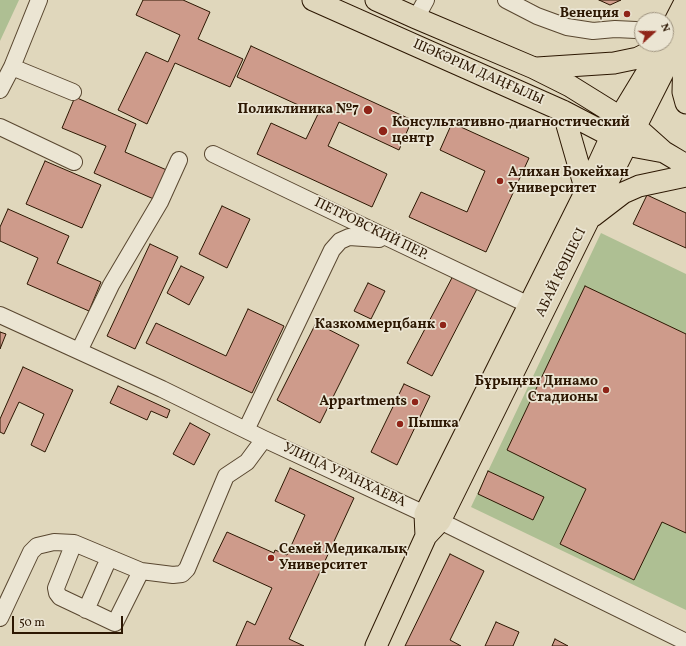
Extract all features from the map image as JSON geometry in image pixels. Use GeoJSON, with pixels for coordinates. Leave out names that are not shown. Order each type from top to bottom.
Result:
{"type":"FeatureCollection","features":[{"type":"Feature","properties":{"kind":"main road","name":"ШӘКӘРІМ ДАҢҒЫЛЫ"},"geometry":{"type":"LineString","coordinates":[[313,0],[563,111],[618,141],[664,152]]}},
{"type":"Feature","properties":{"kind":"main road","name":"ШӘКӘРІМ ДАҢҒЫЛЫ"},"geometry":{"type":"LineString","coordinates":[[376,0],[534,68],[570,86],[628,122],[664,152],[686,165]]}},
{"type":"Feature","properties":{"kind":"main road","name":"АБАЙ КӨШЕСІ"},"geometry":{"type":"LineString","coordinates":[[674,28],[686,0]]}},
{"type":"Feature","properties":{"kind":"main road"},"geometry":{"type":"LineString","coordinates":[[674,43],[684,55],[683,92],[686,103]]}},
{"type":"Feature","properties":{"kind":"main road"},"geometry":{"type":"LineString","coordinates":[[534,68],[614,63],[638,58],[648,52]]}},
{"type":"Feature","properties":{"kind":"main road","name":"АБАЙ КӨШЕСІ"},"geometry":{"type":"LineString","coordinates":[[432,518],[529,305],[586,191],[618,141],[663,52]]}},
{"type":"Feature","properties":{"kind":"main road"},"geometry":{"type":"LineString","coordinates":[[563,111],[586,191]]}},
{"type":"Feature","properties":{"kind":"main road","name":"АБАЙ КӨШЕСІ"},"geometry":{"type":"LineString","coordinates":[[432,518],[589,219],[618,141]]}},
{"type":"Feature","properties":{"kind":"main road"},"geometry":{"type":"LineString","coordinates":[[589,219],[624,193],[639,186],[686,176]]}},
{"type":"Feature","properties":{"kind":"main road"},"geometry":{"type":"LineString","coordinates":[[376,646],[426,536],[432,518]]}},
{"type":"Feature","properties":{"kind":"street"},"geometry":{"type":"LineString","coordinates":[[0,90],[12,67],[38,0]]}},
{"type":"Feature","properties":{"kind":"street"},"geometry":{"type":"LineString","coordinates":[[416,18],[426,0]]}},
{"type":"Feature","properties":{"kind":"street"},"geometry":{"type":"LineString","coordinates":[[506,0],[537,16],[567,27],[593,32],[615,29],[634,30]]}},
{"type":"Feature","properties":{"kind":"street"},"geometry":{"type":"LineString","coordinates":[[12,67],[73,92]]}},
{"type":"Feature","properties":{"kind":"street"},"geometry":{"type":"LineString","coordinates":[[0,127],[74,162]]}},
{"type":"Feature","properties":{"kind":"street","name":"ПЕТРОВСКИЙ ПЕР."},"geometry":{"type":"LineString","coordinates":[[213,154],[529,305]]}},
{"type":"Feature","properties":{"kind":"street"},"geometry":{"type":"LineString","coordinates":[[80,351],[111,285],[160,202],[179,160]]}},
{"type":"Feature","properties":{"kind":"street"},"geometry":{"type":"LineString","coordinates":[[246,430],[332,250],[340,241],[349,237],[379,239],[384,236]]}},
{"type":"Feature","properties":{"kind":"street","name":"УЛИЦА УРАНХАЕВА"},"geometry":{"type":"LineString","coordinates":[[0,315],[162,389],[432,518],[686,642]]}},
{"type":"Feature","properties":{"kind":"street"},"geometry":{"type":"LineString","coordinates":[[0,618],[31,552],[37,546],[54,542],[74,543],[141,571],[174,575],[182,574],[187,569],[226,476],[247,462],[264,439]]}},
{"type":"Feature","properties":{"kind":"street"},"geometry":{"type":"LineString","coordinates":[[74,543],[56,588],[57,593],[60,597],[115,623],[141,571]]}},
{"type":"Feature","properties":{"kind":"street"},"geometry":{"type":"LineString","coordinates":[[86,610],[109,558]]}},
{"type":"Feature","properties":{"kind":"green space"},"geometry":{"type":"Polygon","coordinates":[[[0,0],[19,0],[0,41],[0,0]]]}},
{"type":"Feature","properties":{"kind":"green space","name":"Бұрыңғы Динамо Стадионы"},"geometry":{"type":"Polygon","coordinates":[[[601,233],[686,274],[686,610],[471,507],[601,233]]]}},
{"type":"Feature","properties":{"kind":"building"},"geometry":{"type":"Polygon","coordinates":[[[143,0],[183,0],[210,12],[198,39],[243,59],[230,87],[175,63],[147,124],[118,110],[146,52],[168,62],[180,35],[136,15],[143,0]]]}},
{"type":"Feature","properties":{"kind":"building"},"geometry":{"type":"Polygon","coordinates":[[[599,0],[621,0],[610,5],[599,0]]]}},
{"type":"Feature","properties":{"kind":"building","name":"Консультативно-диагностический центр"},"geometry":{"type":"Polygon","coordinates":[[[251,46],[412,120],[399,150],[339,122],[328,146],[387,174],[372,207],[257,154],[271,123],[306,139],[318,114],[237,77],[251,46]]]}},
{"type":"Feature","properties":{"kind":"building"},"geometry":{"type":"Polygon","coordinates":[[[75,97],[136,124],[125,152],[169,171],[156,200],[94,173],[106,146],[62,128],[75,97]]]}},
{"type":"Feature","properties":{"kind":"building","name":"Алихан Бокейхан Университет"},"geometry":{"type":"Polygon","coordinates":[[[452,123],[529,158],[486,252],[409,217],[421,192],[467,212],[485,171],[440,150],[452,123]]]}},
{"type":"Feature","properties":{"kind":"building"},"geometry":{"type":"Polygon","coordinates":[[[45,161],[101,185],[82,228],[26,204],[45,161]]]}},
{"type":"Feature","properties":{"kind":"building"},"geometry":{"type":"Polygon","coordinates":[[[647,195],[686,213],[686,248],[633,224],[647,195]]]}},
{"type":"Feature","properties":{"kind":"building"},"geometry":{"type":"Polygon","coordinates":[[[222,206],[250,219],[227,268],[199,254],[222,206]]]}},
{"type":"Feature","properties":{"kind":"building"},"geometry":{"type":"Polygon","coordinates":[[[8,209],[69,236],[57,263],[101,282],[89,311],[27,284],[38,258],[0,241],[0,227],[8,209]]]}},
{"type":"Feature","properties":{"kind":"building"},"geometry":{"type":"Polygon","coordinates":[[[150,244],[178,257],[135,349],[107,336],[150,244]]]}},
{"type":"Feature","properties":{"kind":"building"},"geometry":{"type":"Polygon","coordinates":[[[181,266],[204,277],[189,305],[167,293],[181,266]]]}},
{"type":"Feature","properties":{"kind":"building","name":"Казкоммерцбанк"},"geometry":{"type":"Polygon","coordinates":[[[454,274],[478,287],[432,376],[407,363],[454,274]]]}},
{"type":"Feature","properties":{"kind":"building"},"geometry":{"type":"Polygon","coordinates":[[[368,283],[385,291],[371,319],[354,311],[368,283]]]}},
{"type":"Feature","properties":{"kind":"building","name":"Бұрыңғы Динамо Стадионы"},"geometry":{"type":"Polygon","coordinates":[[[585,286],[686,334],[686,533],[662,522],[634,580],[560,544],[586,489],[507,450],[585,286]]]}},
{"type":"Feature","properties":{"kind":"building"},"geometry":{"type":"Polygon","coordinates":[[[248,309],[284,326],[252,393],[146,343],[156,323],[226,356],[248,309]]]}},
{"type":"Feature","properties":{"kind":"building"},"geometry":{"type":"Polygon","coordinates":[[[316,323],[359,345],[320,423],[277,400],[316,323]]]}},
{"type":"Feature","properties":{"kind":"building"},"geometry":{"type":"Polygon","coordinates":[[[0,332],[6,334],[0,349],[0,332]]]}},
{"type":"Feature","properties":{"kind":"building"},"geometry":{"type":"Polygon","coordinates":[[[23,367],[73,390],[45,452],[31,445],[44,414],[19,402],[4,434],[0,432],[0,419],[23,367]]]}},
{"type":"Feature","properties":{"kind":"building","name":"Пышка"},"geometry":{"type":"Polygon","coordinates":[[[404,384],[430,396],[397,465],[371,452],[404,384]]]}},
{"type":"Feature","properties":{"kind":"building"},"geometry":{"type":"Polygon","coordinates":[[[118,386],[170,410],[167,418],[151,411],[147,420],[110,403],[118,386]]]}},
{"type":"Feature","properties":{"kind":"building"},"geometry":{"type":"Polygon","coordinates":[[[190,423],[210,434],[194,465],[173,454],[190,423]]]}},
{"type":"Feature","properties":{"kind":"building","name":"Семей Медикалық Университет"},"geometry":{"type":"Polygon","coordinates":[[[290,468],[354,498],[289,639],[304,646],[236,646],[247,621],[255,625],[272,588],[213,561],[227,532],[274,553],[275,550],[287,555],[305,515],[275,501],[290,468]]]}},
{"type":"Feature","properties":{"kind":"building"},"geometry":{"type":"Polygon","coordinates":[[[488,471],[544,497],[533,520],[478,494],[488,471]]]}},
{"type":"Feature","properties":{"kind":"building"},"geometry":{"type":"Polygon","coordinates":[[[450,554],[484,571],[450,640],[461,646],[405,646],[450,554]]]}},
{"type":"Feature","properties":{"kind":"building"},"geometry":{"type":"Polygon","coordinates":[[[496,622],[519,632],[513,646],[485,646],[496,622]]]}},
{"type":"Feature","properties":{"kind":"building"},"geometry":{"type":"Polygon","coordinates":[[[555,639],[568,646],[552,646],[555,639]]]}},
{"type":"Feature","properties":{"kind":"place","name":"Венеция"},"geometry":{"type":"Point","coordinates":[627,14]}},
{"type":"Feature","properties":{"kind":"place","name":"Поликлиника №7"},"geometry":{"type":"Point","coordinates":[368,110]}},
{"type":"Feature","properties":{"kind":"place","name":"Консультативно-диагностический центр"},"geometry":{"type":"Point","coordinates":[383,131]}},
{"type":"Feature","properties":{"kind":"place","name":"Алихан Бокейхан Университет"},"geometry":{"type":"Point","coordinates":[500,181]}},
{"type":"Feature","properties":{"kind":"place","name":"Казкоммерцбанк"},"geometry":{"type":"Point","coordinates":[443,325]}},
{"type":"Feature","properties":{"kind":"place","name":"Бұрыңғы Динамо Стадионы"},"geometry":{"type":"Point","coordinates":[606,390]}},
{"type":"Feature","properties":{"kind":"place","name":"Appartments"},"geometry":{"type":"Point","coordinates":[415,402]}},
{"type":"Feature","properties":{"kind":"place","name":"Пышка"},"geometry":{"type":"Point","coordinates":[400,424]}},
{"type":"Feature","properties":{"kind":"place","name":"Семей Медикалық Университет"},"geometry":{"type":"Point","coordinates":[271,558]}}]}
